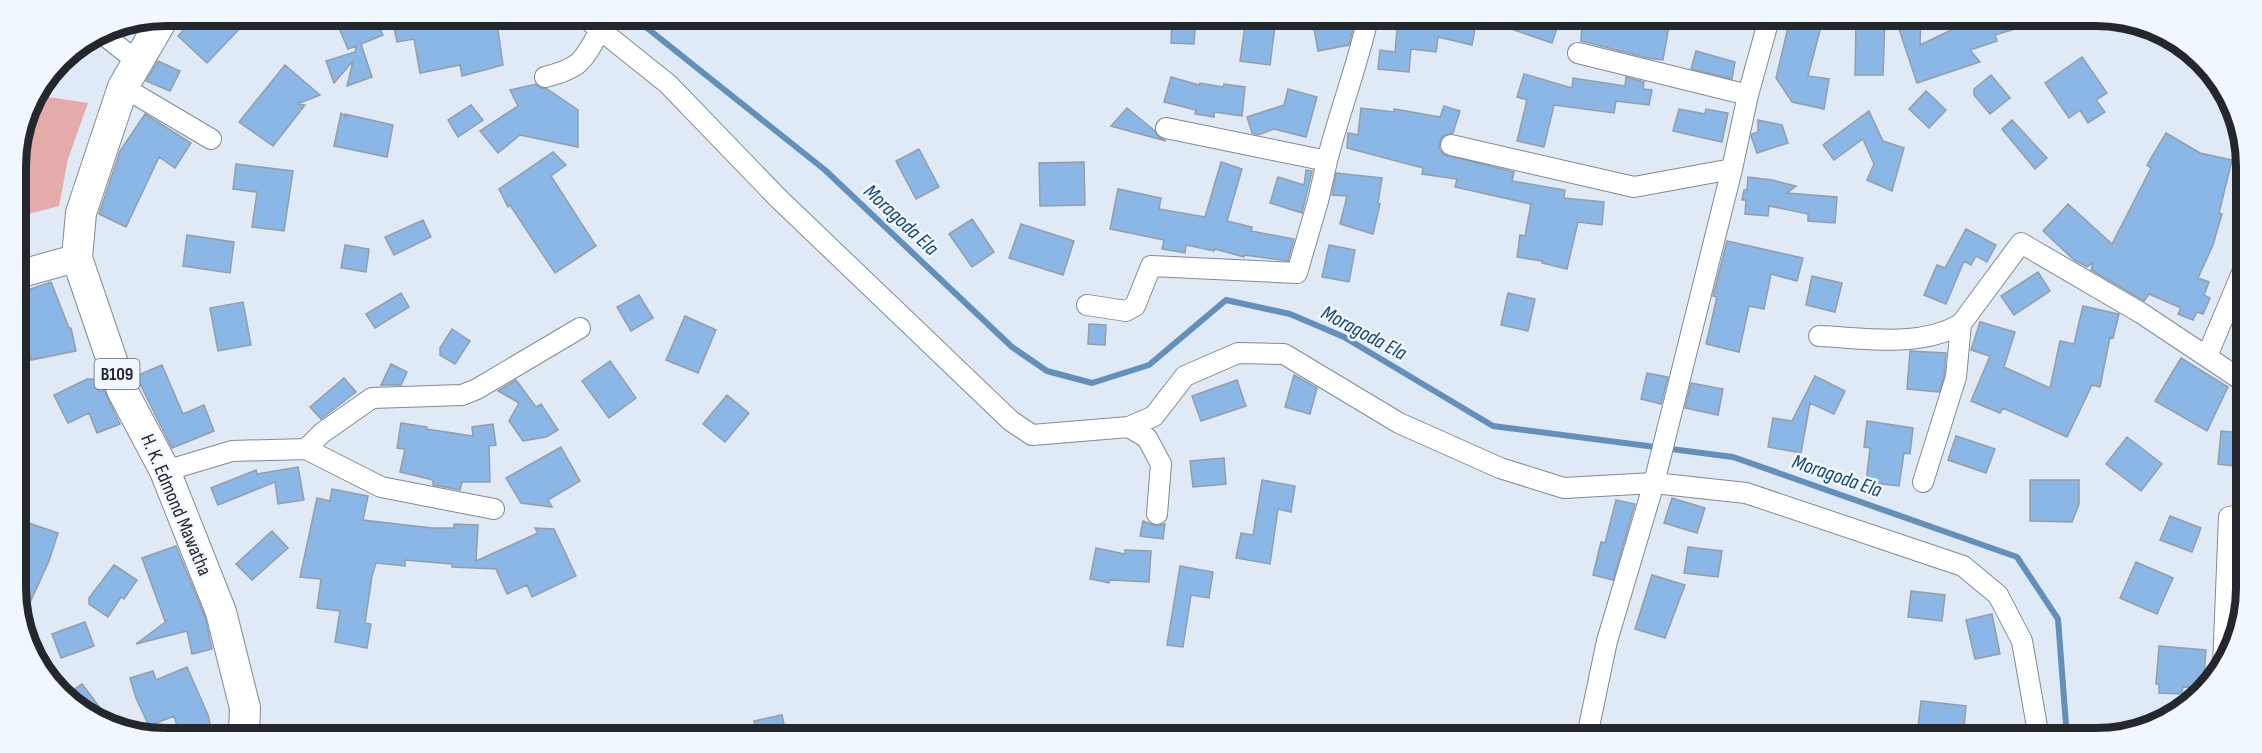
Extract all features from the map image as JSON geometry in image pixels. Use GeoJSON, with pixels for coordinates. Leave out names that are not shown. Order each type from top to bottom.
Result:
{"type":"FeatureCollection","features":[{"type":"Feature","properties":{"kind":"main road","name":"H. K. Edmond Mawatha"},"geometry":{"type":"LineString","coordinates":[[158,26],[131,74],[81,213],[77,258],[122,390],[165,471],[221,612],[245,708],[244,728]]}},
{"type":"Feature","properties":{"kind":"main road"},"geometry":{"type":"LineString","coordinates":[[26,272],[77,258]]}},
{"type":"Feature","properties":{"kind":"street"},"geometry":{"type":"LineString","coordinates":[[595,26],[668,84],[778,198],[1011,421],[1032,435],[1129,427],[1154,416],[1185,376],[1239,353],[1284,354],[1399,423],[1500,468],[1564,488],[1654,483],[1746,494],[1963,566],[1998,595],[2022,641],[2037,727]]}},
{"type":"Feature","properties":{"kind":"street"},"geometry":{"type":"LineString","coordinates":[[1087,305],[1126,311],[1135,306],[1151,266],[1297,273],[1318,201],[1338,116],[1359,55],[1366,26]]}},
{"type":"Feature","properties":{"kind":"street"},"geometry":{"type":"LineString","coordinates":[[1589,727],[1607,641],[1654,483],[1732,169],[1748,95],[1767,26]]}},
{"type":"Feature","properties":{"kind":"street"},"geometry":{"type":"LineString","coordinates":[[545,77],[577,66],[589,51],[600,30]]}},
{"type":"Feature","properties":{"kind":"street"},"geometry":{"type":"LineString","coordinates":[[105,39],[131,74],[211,139]]}},
{"type":"Feature","properties":{"kind":"street"},"geometry":{"type":"LineString","coordinates":[[1578,53],[1748,95]]}},
{"type":"Feature","properties":{"kind":"street"},"geometry":{"type":"LineString","coordinates":[[1166,128],[1327,161]]}},
{"type":"Feature","properties":{"kind":"street"},"geometry":{"type":"LineString","coordinates":[[1451,146],[1634,187],[1732,169]]}},
{"type":"Feature","properties":{"kind":"street"},"geometry":{"type":"LineString","coordinates":[[1819,336],[1917,340],[1952,330],[1961,324],[2021,243],[2141,313],[2236,376]]}},
{"type":"Feature","properties":{"kind":"street"},"geometry":{"type":"LineString","coordinates":[[2206,356],[2236,287]]}},
{"type":"Feature","properties":{"kind":"street"},"geometry":{"type":"LineString","coordinates":[[1923,482],[1956,377],[1961,324]]}},
{"type":"Feature","properties":{"kind":"street"},"geometry":{"type":"LineString","coordinates":[[306,449],[322,433],[372,398],[462,395],[477,389],[580,327]]}},
{"type":"Feature","properties":{"kind":"street"},"geometry":{"type":"LineString","coordinates":[[1129,427],[1147,438],[1161,464],[1157,514]]}},
{"type":"Feature","properties":{"kind":"street"},"geometry":{"type":"LineString","coordinates":[[165,471],[232,450],[306,449],[381,487],[494,509]]}},
{"type":"Feature","properties":{"kind":"street"},"geometry":{"type":"LineString","coordinates":[[2224,645],[2229,517],[2236,516]]}},
{"type":"Feature","properties":{"kind":"shaded area"},"geometry":{"type":"Polygon","coordinates":[[[44,96],[88,103],[68,159],[59,206],[26,214],[27,148],[30,130],[44,96]]]}},
{"type":"Feature","properties":{"kind":"building"},"geometry":{"type":"Polygon","coordinates":[[[187,26],[242,26],[207,63],[178,36],[187,26]]]}},
{"type":"Feature","properties":{"kind":"building"},"geometry":{"type":"Polygon","coordinates":[[[338,26],[379,26],[383,35],[361,44],[372,77],[347,86],[353,61],[334,83],[326,61],[355,52],[356,46],[348,49],[338,26]]]}},
{"type":"Feature","properties":{"kind":"building"},"geometry":{"type":"Polygon","coordinates":[[[394,26],[497,26],[503,65],[462,76],[460,65],[420,73],[414,39],[397,42],[394,26]]]}},
{"type":"Feature","properties":{"kind":"building"},"geometry":{"type":"Polygon","coordinates":[[[1172,26],[1195,26],[1194,44],[1171,43],[1172,26]]]}},
{"type":"Feature","properties":{"kind":"building"},"geometry":{"type":"Polygon","coordinates":[[[1245,26],[1275,26],[1270,65],[1240,61],[1245,26]]]}},
{"type":"Feature","properties":{"kind":"building"},"geometry":{"type":"Polygon","coordinates":[[[1313,26],[1353,26],[1349,45],[1318,51],[1313,26]]]}},
{"type":"Feature","properties":{"kind":"building"},"geometry":{"type":"Polygon","coordinates":[[[1397,26],[1476,26],[1472,45],[1438,37],[1436,52],[1411,49],[1409,72],[1378,69],[1380,50],[1395,52],[1397,26]]]}},
{"type":"Feature","properties":{"kind":"building"},"geometry":{"type":"Polygon","coordinates":[[[1503,26],[1558,26],[1552,43],[1503,26]]]}},
{"type":"Feature","properties":{"kind":"building"},"geometry":{"type":"Polygon","coordinates":[[[1582,26],[1643,28],[1643,26],[1669,26],[1663,60],[1581,41],[1582,26]]]}},
{"type":"Feature","properties":{"kind":"building"},"geometry":{"type":"Polygon","coordinates":[[[1788,26],[1821,26],[1808,76],[1829,79],[1824,109],[1792,102],[1776,78],[1788,26]]]}},
{"type":"Feature","properties":{"kind":"building"},"geometry":{"type":"Polygon","coordinates":[[[1856,26],[1885,26],[1883,75],[1855,75],[1856,26]]]}},
{"type":"Feature","properties":{"kind":"building"},"geometry":{"type":"Polygon","coordinates":[[[1898,26],[1921,26],[1920,45],[1960,26],[2025,26],[1995,35],[1997,41],[1970,50],[1980,62],[1917,83],[1898,26]]]}},
{"type":"Feature","properties":{"kind":"building"},"geometry":{"type":"Polygon","coordinates":[[[1696,51],[1735,62],[1732,79],[1691,69],[1696,51]]]}},
{"type":"Feature","properties":{"kind":"building"},"geometry":{"type":"Polygon","coordinates":[[[2082,57],[2107,93],[2096,100],[2105,112],[2088,123],[2080,110],[2069,118],[2045,83],[2082,57]]]}},
{"type":"Feature","properties":{"kind":"building"},"geometry":{"type":"Polygon","coordinates":[[[158,61],[180,71],[170,91],[146,81],[158,61]]]}},
{"type":"Feature","properties":{"kind":"building"},"geometry":{"type":"Polygon","coordinates":[[[285,65],[320,95],[297,104],[305,105],[273,146],[239,122],[285,65]]]}},
{"type":"Feature","properties":{"kind":"building"},"geometry":{"type":"Polygon","coordinates":[[[1524,74],[1572,88],[1573,78],[1625,86],[1626,77],[1644,82],[1643,89],[1652,90],[1649,105],[1616,101],[1614,113],[1554,105],[1544,147],[1517,141],[1527,100],[1517,97],[1524,74]]]}},
{"type":"Feature","properties":{"kind":"building"},"geometry":{"type":"Polygon","coordinates":[[[1991,75],[2010,98],[1990,114],[1974,95],[1974,89],[1991,75]]]}},
{"type":"Feature","properties":{"kind":"building"},"geometry":{"type":"Polygon","coordinates":[[[1171,77],[1199,85],[1200,83],[1223,87],[1224,84],[1245,87],[1242,116],[1214,112],[1214,117],[1195,114],[1196,110],[1164,102],[1171,77]]]}},
{"type":"Feature","properties":{"kind":"building"},"geometry":{"type":"Polygon","coordinates":[[[536,84],[578,110],[578,147],[520,135],[498,153],[480,131],[518,106],[510,90],[536,84]]]}},
{"type":"Feature","properties":{"kind":"building"},"geometry":{"type":"Polygon","coordinates":[[[1288,89],[1317,97],[1306,137],[1274,129],[1258,135],[1252,133],[1247,117],[1284,105],[1288,89]]]}},
{"type":"Feature","properties":{"kind":"building"},"geometry":{"type":"Polygon","coordinates":[[[1926,91],[1946,110],[1929,128],[1909,109],[1926,91]]]}},
{"type":"Feature","properties":{"kind":"building"},"geometry":{"type":"Polygon","coordinates":[[[471,105],[483,120],[458,137],[448,120],[471,105]]]}},
{"type":"Feature","properties":{"kind":"building"},"geometry":{"type":"Polygon","coordinates":[[[1444,106],[1460,111],[1453,133],[1443,136],[1440,142],[1439,148],[1443,154],[1514,172],[1512,181],[1565,190],[1564,198],[1604,202],[1602,225],[1578,222],[1567,269],[1542,263],[1542,261],[1517,257],[1520,235],[1525,236],[1531,204],[1455,187],[1457,179],[1422,174],[1423,168],[1347,148],[1348,133],[1358,135],[1361,108],[1394,112],[1394,109],[1440,117],[1444,106]]]}},
{"type":"Feature","properties":{"kind":"building"},"geometry":{"type":"Polygon","coordinates":[[[1127,108],[1159,137],[1166,141],[1111,126],[1127,108]]]}},
{"type":"Feature","properties":{"kind":"building"},"geometry":{"type":"Polygon","coordinates":[[[1679,109],[1705,114],[1706,109],[1728,113],[1722,142],[1673,131],[1679,109]]]}},
{"type":"Feature","properties":{"kind":"building"},"geometry":{"type":"Polygon","coordinates":[[[1869,111],[1883,141],[1904,148],[1892,191],[1867,180],[1874,164],[1863,139],[1834,160],[1823,145],[1869,111]]]}},
{"type":"Feature","properties":{"kind":"building"},"geometry":{"type":"Polygon","coordinates":[[[341,113],[346,117],[345,114],[393,125],[387,157],[334,146],[341,113]]]}},
{"type":"Feature","properties":{"kind":"building"},"geometry":{"type":"Polygon","coordinates":[[[145,114],[191,143],[175,168],[159,157],[126,227],[99,214],[120,151],[145,114]]]}},
{"type":"Feature","properties":{"kind":"building"},"geometry":{"type":"Polygon","coordinates":[[[1758,120],[1782,125],[1788,143],[1757,153],[1751,136],[1758,132],[1758,120]]]}},
{"type":"Feature","properties":{"kind":"building"},"geometry":{"type":"Polygon","coordinates":[[[2012,120],[2047,158],[2035,169],[2002,129],[2012,120]]]}},
{"type":"Feature","properties":{"kind":"building"},"geometry":{"type":"Polygon","coordinates":[[[2166,133],[2200,153],[2232,160],[2219,213],[2222,214],[2213,245],[2198,278],[2209,282],[2204,295],[2210,298],[2203,314],[2197,312],[2193,320],[2178,314],[2181,308],[2149,294],[2144,301],[2091,270],[2093,263],[2087,267],[2074,260],[2043,231],[2068,204],[2112,244],[2151,168],[2147,165],[2166,133]]]}},
{"type":"Feature","properties":{"kind":"building"},"geometry":{"type":"Polygon","coordinates":[[[919,149],[939,187],[916,199],[896,161],[919,149]]]}},
{"type":"Feature","properties":{"kind":"building"},"geometry":{"type":"Polygon","coordinates":[[[553,152],[566,165],[551,176],[596,246],[555,273],[510,205],[508,207],[499,189],[553,152]]]}},
{"type":"Feature","properties":{"kind":"building"},"geometry":{"type":"Polygon","coordinates":[[[1084,162],[1085,205],[1040,206],[1039,163],[1084,162]]]}},
{"type":"Feature","properties":{"kind":"building"},"geometry":{"type":"Polygon","coordinates":[[[1221,162],[1242,169],[1227,221],[1252,227],[1251,231],[1294,239],[1288,261],[1244,255],[1244,257],[1215,249],[1214,251],[1186,245],[1185,253],[1162,249],[1164,240],[1110,229],[1118,189],[1161,198],[1159,209],[1205,217],[1221,162]]]}},
{"type":"Feature","properties":{"kind":"building"},"geometry":{"type":"Polygon","coordinates":[[[236,164],[293,171],[284,231],[252,227],[257,192],[233,189],[236,164]]]}},
{"type":"Feature","properties":{"kind":"building"},"geometry":{"type":"Polygon","coordinates":[[[1306,170],[1312,171],[1302,213],[1270,203],[1278,177],[1304,185],[1306,170]]]}},
{"type":"Feature","properties":{"kind":"building"},"geometry":{"type":"Polygon","coordinates":[[[1336,173],[1382,178],[1378,203],[1380,204],[1373,234],[1340,224],[1347,196],[1332,195],[1336,173]]]}},
{"type":"Feature","properties":{"kind":"building"},"geometry":{"type":"Polygon","coordinates":[[[1748,177],[1796,186],[1787,193],[1837,197],[1835,223],[1808,221],[1808,214],[1769,206],[1768,216],[1745,214],[1746,200],[1742,200],[1744,190],[1747,190],[1748,177]]]}},
{"type":"Feature","properties":{"kind":"building"},"geometry":{"type":"Polygon","coordinates":[[[972,219],[994,252],[972,267],[949,234],[972,219]]]}},
{"type":"Feature","properties":{"kind":"building"},"geometry":{"type":"Polygon","coordinates":[[[423,220],[431,237],[394,255],[385,237],[423,220]]]}},
{"type":"Feature","properties":{"kind":"building"},"geometry":{"type":"Polygon","coordinates":[[[1021,224],[1074,241],[1063,275],[1009,258],[1021,224]]]}},
{"type":"Feature","properties":{"kind":"building"},"geometry":{"type":"Polygon","coordinates":[[[1966,229],[1996,245],[1987,262],[1976,256],[1971,265],[1964,261],[1946,304],[1924,295],[1937,265],[1945,268],[1966,229]]]}},
{"type":"Feature","properties":{"kind":"building"},"geometry":{"type":"Polygon","coordinates":[[[187,235],[234,242],[230,273],[183,266],[187,235]]]}},
{"type":"Feature","properties":{"kind":"building"},"geometry":{"type":"Polygon","coordinates":[[[1727,241],[1803,258],[1797,281],[1771,274],[1764,309],[1749,306],[1739,352],[1706,344],[1717,297],[1713,296],[1727,241]]]}},
{"type":"Feature","properties":{"kind":"building"},"geometry":{"type":"Polygon","coordinates":[[[345,245],[369,249],[366,272],[341,268],[345,245]]]}},
{"type":"Feature","properties":{"kind":"building"},"geometry":{"type":"Polygon","coordinates":[[[1329,245],[1355,250],[1349,282],[1322,277],[1329,245]]]}},
{"type":"Feature","properties":{"kind":"building"},"geometry":{"type":"Polygon","coordinates":[[[2038,272],[2050,291],[2014,315],[2001,296],[2038,272]]]}},
{"type":"Feature","properties":{"kind":"building"},"geometry":{"type":"Polygon","coordinates":[[[1812,276],[1842,283],[1835,312],[1806,305],[1812,276]]]}},
{"type":"Feature","properties":{"kind":"building"},"geometry":{"type":"Polygon","coordinates":[[[51,282],[69,328],[71,328],[76,351],[31,360],[26,336],[26,291],[51,282]]]}},
{"type":"Feature","properties":{"kind":"building"},"geometry":{"type":"Polygon","coordinates":[[[401,293],[409,307],[375,328],[366,314],[401,293]]]}},
{"type":"Feature","properties":{"kind":"building"},"geometry":{"type":"Polygon","coordinates":[[[1508,293],[1535,299],[1528,331],[1501,325],[1508,293]]]}},
{"type":"Feature","properties":{"kind":"building"},"geometry":{"type":"Polygon","coordinates":[[[639,295],[653,318],[631,331],[617,307],[639,295]]]}},
{"type":"Feature","properties":{"kind":"building"},"geometry":{"type":"Polygon","coordinates":[[[243,302],[251,345],[218,351],[210,308],[243,302]]]}},
{"type":"Feature","properties":{"kind":"building"},"geometry":{"type":"Polygon","coordinates":[[[2083,306],[2119,314],[2113,338],[2110,337],[2100,387],[2092,385],[2067,437],[2003,408],[2000,413],[1971,401],[1990,356],[1971,350],[1980,322],[2015,332],[2004,367],[2050,388],[2060,341],[2074,344],[2083,306]]]}},
{"type":"Feature","properties":{"kind":"building"},"geometry":{"type":"Polygon","coordinates":[[[685,316],[716,330],[698,373],[666,360],[685,316]]]}},
{"type":"Feature","properties":{"kind":"building"},"geometry":{"type":"Polygon","coordinates":[[[1089,324],[1106,325],[1105,345],[1088,344],[1089,324]]]}},
{"type":"Feature","properties":{"kind":"building"},"geometry":{"type":"Polygon","coordinates":[[[452,329],[470,341],[455,364],[440,355],[440,348],[452,329]]]}},
{"type":"Feature","properties":{"kind":"building"},"geometry":{"type":"Polygon","coordinates":[[[1910,351],[1946,353],[1944,377],[1939,392],[1907,389],[1910,351]]]}},
{"type":"Feature","properties":{"kind":"building"},"geometry":{"type":"Polygon","coordinates":[[[2181,358],[2228,387],[2207,431],[2155,401],[2181,358]]]}},
{"type":"Feature","properties":{"kind":"building"},"geometry":{"type":"Polygon","coordinates":[[[610,361],[636,398],[609,418],[582,381],[610,361]]]}},
{"type":"Feature","properties":{"kind":"building"},"geometry":{"type":"Polygon","coordinates":[[[391,364],[407,372],[401,385],[381,385],[391,364]]]}},
{"type":"Feature","properties":{"kind":"building"},"geometry":{"type":"Polygon","coordinates":[[[162,365],[183,414],[204,405],[214,431],[172,448],[136,376],[162,365]]]}},
{"type":"Feature","properties":{"kind":"building"},"geometry":{"type":"Polygon","coordinates":[[[1647,373],[1668,377],[1661,404],[1641,399],[1647,373]]]}},
{"type":"Feature","properties":{"kind":"building"},"geometry":{"type":"Polygon","coordinates":[[[1294,375],[1317,388],[1310,414],[1285,407],[1294,375]]]}},
{"type":"Feature","properties":{"kind":"building"},"geometry":{"type":"Polygon","coordinates":[[[1815,376],[1845,391],[1834,414],[1810,403],[1801,453],[1768,447],[1773,418],[1792,421],[1815,376]]]}},
{"type":"Feature","properties":{"kind":"building"},"geometry":{"type":"Polygon","coordinates":[[[344,378],[356,392],[321,419],[310,407],[344,378]]]}},
{"type":"Feature","properties":{"kind":"building"},"geometry":{"type":"Polygon","coordinates":[[[87,379],[94,379],[100,392],[104,390],[120,424],[97,433],[89,413],[68,423],[54,395],[87,379]]]}},
{"type":"Feature","properties":{"kind":"building"},"geometry":{"type":"Polygon","coordinates":[[[516,380],[536,407],[541,404],[558,430],[546,437],[523,441],[509,421],[519,403],[498,391],[516,380]]]}},
{"type":"Feature","properties":{"kind":"building"},"geometry":{"type":"Polygon","coordinates":[[[1237,380],[1246,406],[1201,421],[1192,396],[1237,380]]]}},
{"type":"Feature","properties":{"kind":"building"},"geometry":{"type":"Polygon","coordinates":[[[1691,383],[1723,389],[1718,415],[1685,408],[1691,383]]]}},
{"type":"Feature","properties":{"kind":"building"},"geometry":{"type":"Polygon","coordinates":[[[727,395],[749,413],[725,442],[703,424],[727,395]]]}},
{"type":"Feature","properties":{"kind":"building"},"geometry":{"type":"Polygon","coordinates":[[[1867,421],[1913,428],[1910,454],[1904,453],[1899,486],[1866,482],[1870,448],[1864,447],[1867,421]]]}},
{"type":"Feature","properties":{"kind":"building"},"geometry":{"type":"Polygon","coordinates":[[[401,423],[473,436],[472,427],[493,424],[496,445],[489,446],[490,482],[462,482],[460,490],[433,485],[433,480],[400,472],[405,449],[397,448],[401,423]]]}},
{"type":"Feature","properties":{"kind":"building"},"geometry":{"type":"Polygon","coordinates":[[[2221,431],[2236,432],[2236,466],[2218,464],[2221,431]]]}},
{"type":"Feature","properties":{"kind":"building"},"geometry":{"type":"Polygon","coordinates":[[[1956,436],[1995,449],[1986,473],[1948,460],[1956,436]]]}},
{"type":"Feature","properties":{"kind":"building"},"geometry":{"type":"Polygon","coordinates":[[[2127,437],[2162,464],[2141,491],[2106,464],[2127,437]]]}},
{"type":"Feature","properties":{"kind":"building"},"geometry":{"type":"Polygon","coordinates":[[[561,447],[580,481],[548,500],[552,507],[521,503],[506,478],[561,447]]]}},
{"type":"Feature","properties":{"kind":"building"},"geometry":{"type":"Polygon","coordinates":[[[1224,458],[1226,484],[1193,487],[1190,461],[1224,458]]]}},
{"type":"Feature","properties":{"kind":"building"},"geometry":{"type":"Polygon","coordinates":[[[298,467],[304,500],[278,504],[275,482],[218,505],[211,488],[256,470],[257,474],[298,467]]]}},
{"type":"Feature","properties":{"kind":"building"},"geometry":{"type":"Polygon","coordinates":[[[1262,480],[1295,486],[1291,512],[1278,509],[1270,564],[1236,558],[1241,533],[1253,535],[1262,480]]]}},
{"type":"Feature","properties":{"kind":"building"},"geometry":{"type":"Polygon","coordinates":[[[2030,480],[2079,480],[2079,504],[2072,522],[2030,521],[2030,480]]]}},
{"type":"Feature","properties":{"kind":"building"},"geometry":{"type":"Polygon","coordinates":[[[332,489],[368,496],[363,520],[432,528],[454,528],[454,524],[478,525],[476,561],[538,533],[535,528],[554,529],[576,576],[532,597],[527,585],[507,594],[496,569],[452,567],[452,564],[405,560],[405,566],[376,563],[365,623],[371,624],[367,648],[335,642],[340,611],[317,608],[321,579],[300,577],[317,498],[330,501],[332,489]]]}},
{"type":"Feature","properties":{"kind":"building"},"geometry":{"type":"Polygon","coordinates":[[[1672,498],[1705,508],[1697,533],[1664,523],[1672,498]]]}},
{"type":"Feature","properties":{"kind":"building"},"geometry":{"type":"Polygon","coordinates":[[[1616,500],[1635,504],[1613,580],[1593,575],[1601,542],[1605,543],[1616,500]]]}},
{"type":"Feature","properties":{"kind":"building"},"geometry":{"type":"Polygon","coordinates":[[[2170,516],[2201,528],[2192,552],[2160,540],[2170,516]]]}},
{"type":"Feature","properties":{"kind":"building"},"geometry":{"type":"Polygon","coordinates":[[[1143,521],[1155,526],[1165,524],[1163,539],[1140,536],[1143,521]]]}},
{"type":"Feature","properties":{"kind":"building"},"geometry":{"type":"Polygon","coordinates":[[[26,522],[58,533],[49,561],[27,608],[26,522]]]}},
{"type":"Feature","properties":{"kind":"building"},"geometry":{"type":"Polygon","coordinates":[[[272,531],[288,548],[252,580],[236,564],[272,531]]]}},
{"type":"Feature","properties":{"kind":"building"},"geometry":{"type":"Polygon","coordinates":[[[176,546],[205,617],[212,649],[192,654],[187,631],[136,644],[168,620],[165,621],[142,558],[176,546]]]}},
{"type":"Feature","properties":{"kind":"building"},"geometry":{"type":"Polygon","coordinates":[[[1688,547],[1722,551],[1718,577],[1684,573],[1688,547]]]}},
{"type":"Feature","properties":{"kind":"building"},"geometry":{"type":"Polygon","coordinates":[[[1096,548],[1125,554],[1125,550],[1151,551],[1149,582],[1110,580],[1109,583],[1090,579],[1096,548]]]}},
{"type":"Feature","properties":{"kind":"building"},"geometry":{"type":"Polygon","coordinates":[[[2136,562],[2173,578],[2157,614],[2120,598],[2136,562]]]}},
{"type":"Feature","properties":{"kind":"building"},"geometry":{"type":"Polygon","coordinates":[[[114,565],[137,580],[124,599],[121,597],[108,617],[89,604],[89,598],[114,565]]]}},
{"type":"Feature","properties":{"kind":"building"},"geometry":{"type":"Polygon","coordinates":[[[1180,566],[1213,572],[1209,598],[1191,595],[1183,647],[1167,645],[1180,566]]]}},
{"type":"Feature","properties":{"kind":"building"},"geometry":{"type":"Polygon","coordinates":[[[1652,575],[1685,585],[1665,638],[1635,629],[1652,575]]]}},
{"type":"Feature","properties":{"kind":"building"},"geometry":{"type":"Polygon","coordinates":[[[1911,591],[1945,595],[1942,621],[1908,617],[1911,591]]]}},
{"type":"Feature","properties":{"kind":"building"},"geometry":{"type":"Polygon","coordinates":[[[1992,614],[2000,654],[1975,659],[1966,620],[1992,614]]]}},
{"type":"Feature","properties":{"kind":"building"},"geometry":{"type":"Polygon","coordinates":[[[85,622],[94,646],[61,658],[52,634],[85,622]]]}},
{"type":"Feature","properties":{"kind":"building"},"geometry":{"type":"Polygon","coordinates":[[[2159,646],[2206,650],[2204,678],[2194,688],[2183,687],[2182,694],[2159,693],[2159,684],[2156,684],[2159,646]]]}},
{"type":"Feature","properties":{"kind":"building"},"geometry":{"type":"Polygon","coordinates":[[[187,667],[208,715],[211,728],[178,728],[174,716],[149,726],[130,678],[153,671],[156,680],[187,667]]]}},
{"type":"Feature","properties":{"kind":"building"},"geometry":{"type":"Polygon","coordinates":[[[82,684],[104,713],[80,698],[72,691],[82,684]]]}},
{"type":"Feature","properties":{"kind":"building"},"geometry":{"type":"Polygon","coordinates":[[[1921,701],[1966,706],[1964,727],[1918,727],[1921,701]]]}},
{"type":"Feature","properties":{"kind":"building"},"geometry":{"type":"Polygon","coordinates":[[[782,715],[785,728],[756,728],[754,721],[782,715]]]}},
{"type":"Feature","properties":{"kind":"waterway","name":"Moragoda Ela"},"geometry":{"type":"LineString","coordinates":[[645,26],[825,170],[1012,347],[1047,371],[1092,383],[1149,365],[1226,300],[1290,314],[1344,337],[1493,426],[1733,457],[2017,557],[2058,619],[2066,727]]}}]}
